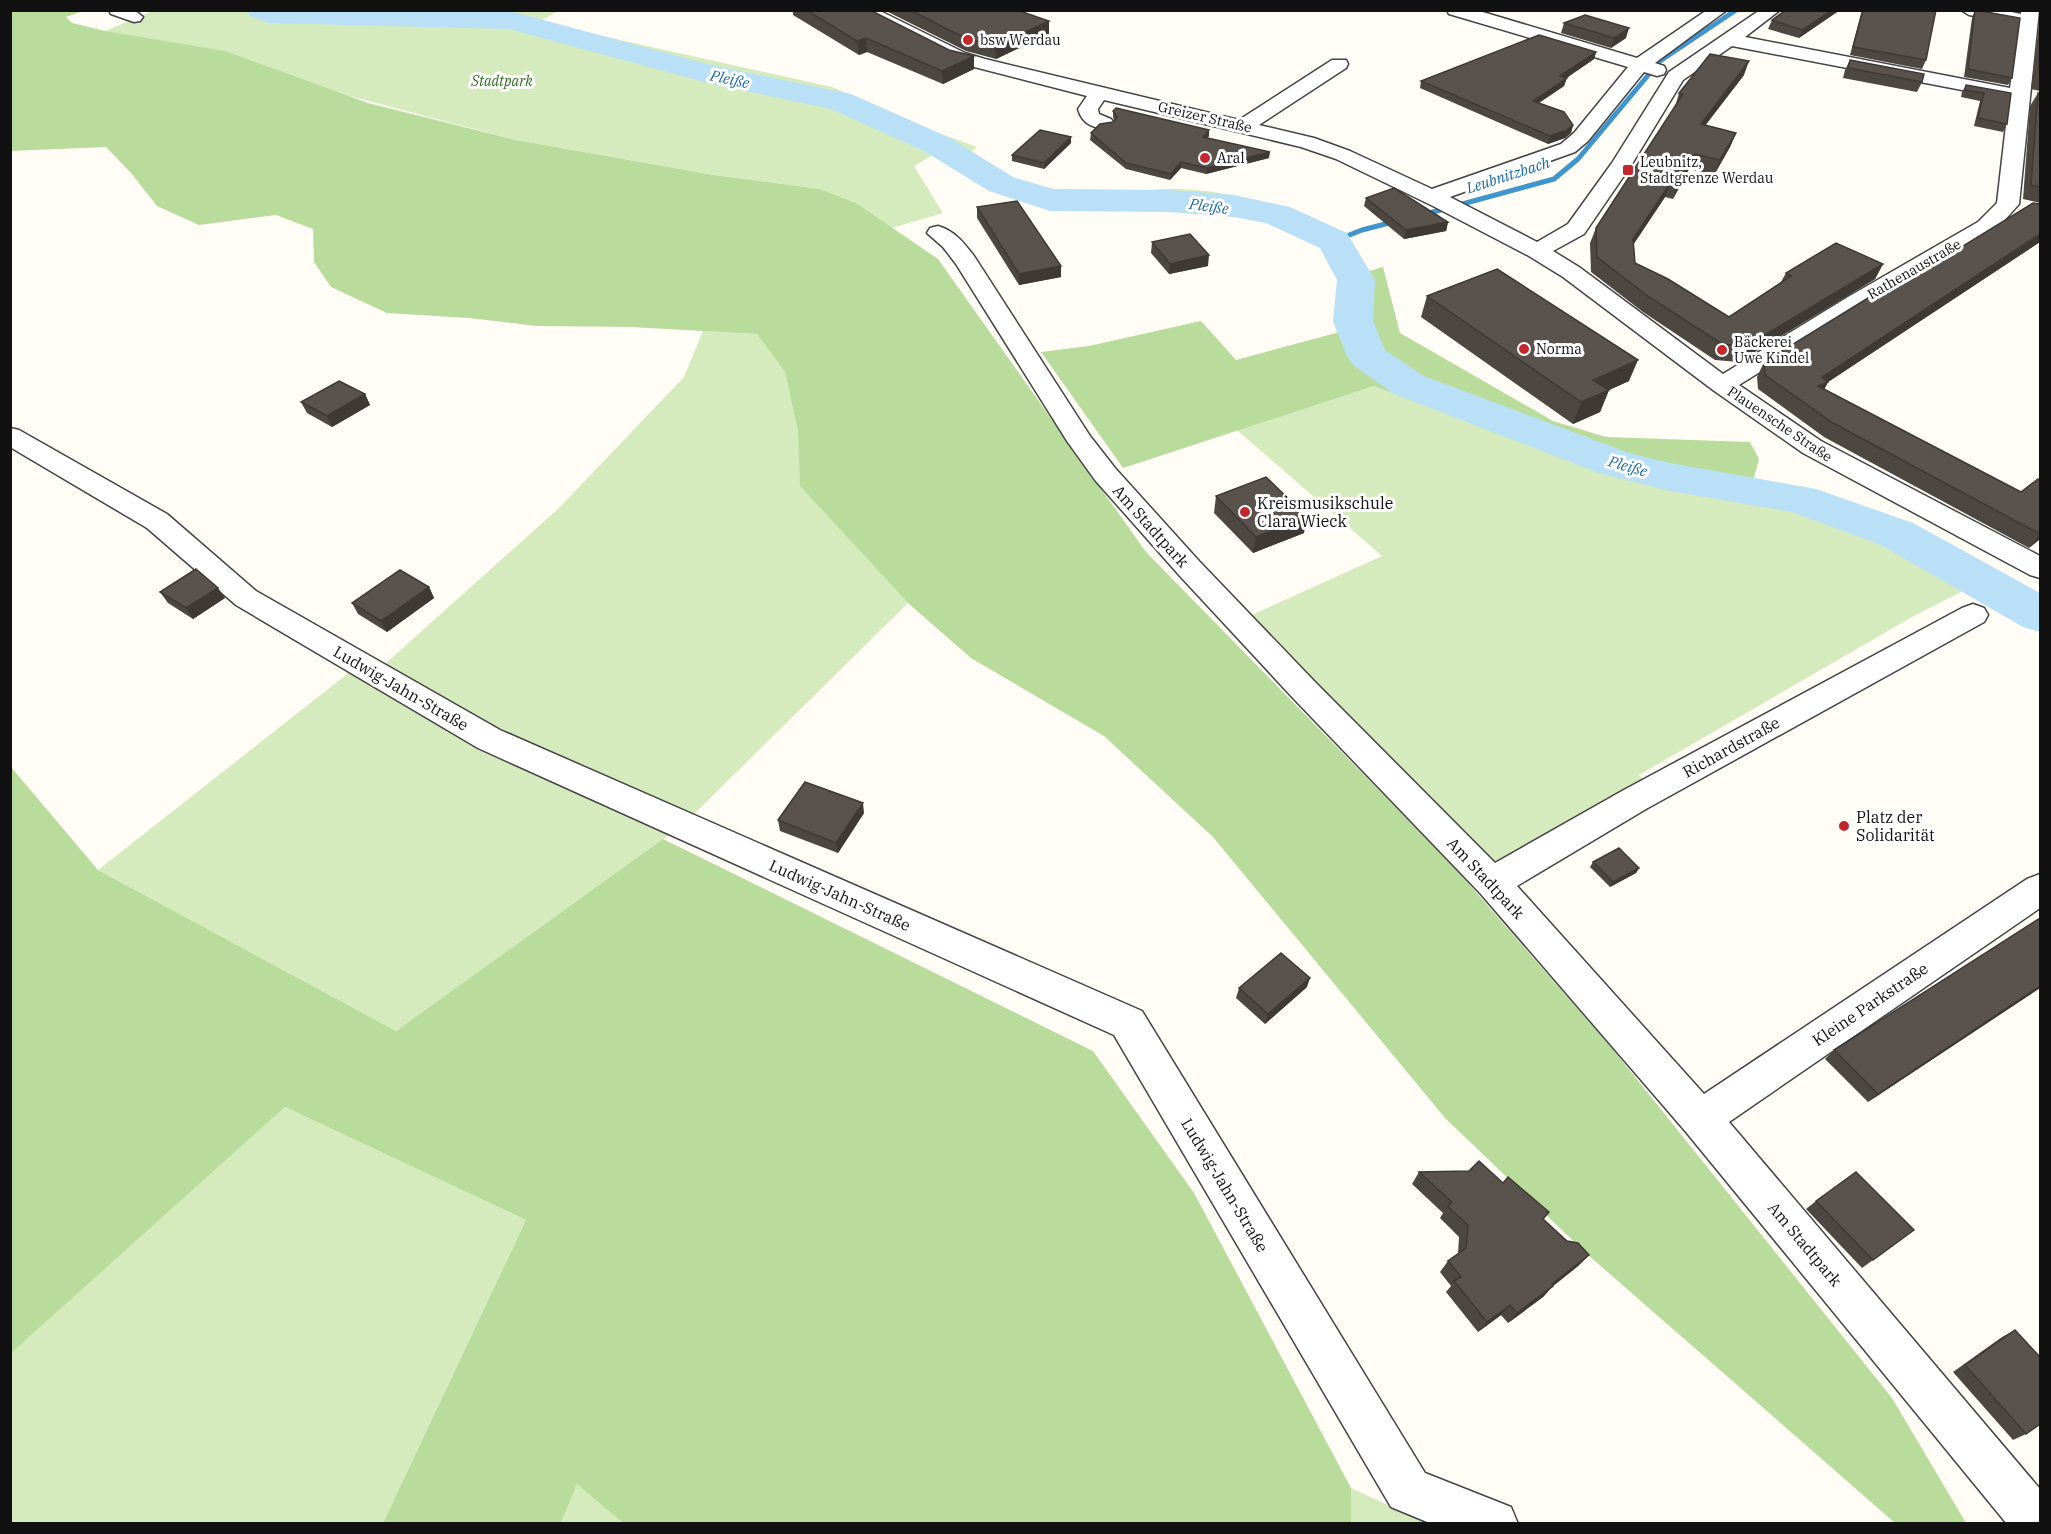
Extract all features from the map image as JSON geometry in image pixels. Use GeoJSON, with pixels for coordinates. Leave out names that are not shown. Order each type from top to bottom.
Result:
{"type":"FeatureCollection","features":[{"type":"Feature","properties":{"kind":"street","name":"Greizer Straße"},"geometry":{"type":"LineString","coordinates":[[863,10],[958,57],[1099,93],[1294,138],[1343,155],[1537,250]]}},
{"type":"Feature","properties":{"kind":"street"},"geometry":{"type":"LineString","coordinates":[[1455,10],[1656,70],[1731,39],[1772,10]]}},
{"type":"Feature","properties":{"kind":"street"},"geometry":{"type":"LineString","coordinates":[[1436,199],[1568,148],[1719,10]]}},
{"type":"Feature","properties":{"kind":"street"},"geometry":{"type":"LineString","coordinates":[[1969,10],[2033,16]]}},
{"type":"Feature","properties":{"kind":"street","name":"Rathenaustraße"},"geometry":{"type":"LineString","coordinates":[[1722,385],[1856,302],[2019,206],[2030,97],[2033,16]]}},
{"type":"Feature","properties":{"kind":"street"},"geometry":{"type":"LineString","coordinates":[[1731,39],[2030,97]]}},
{"type":"Feature","properties":{"kind":"street"},"geometry":{"type":"LineString","coordinates":[[1244,126],[1339,64]]}},
{"type":"Feature","properties":{"kind":"street"},"geometry":{"type":"LineString","coordinates":[[1537,250],[1576,229],[1622,164],[1656,70]]}},
{"type":"Feature","properties":{"kind":"street"},"geometry":{"type":"LineString","coordinates":[[1099,93],[1088,109],[1090,117],[1104,123]]}},
{"type":"Feature","properties":{"kind":"street"},"geometry":{"type":"LineString","coordinates":[[1210,137],[1271,148],[1294,138]]}},
{"type":"Feature","properties":{"kind":"street","name":"Am Stadtpark"},"geometry":{"type":"LineString","coordinates":[[938,232],[951,242],[966,261],[1080,441],[1105,474],[1266,649],[1492,884],[1700,1119],[2039,1524]]}},
{"type":"Feature","properties":{"kind":"street","name":"Plauensche Straße"},"geometry":{"type":"LineString","coordinates":[[1537,250],[1571,272],[1784,430],[1837,462],[2040,568]]}},
{"type":"Feature","properties":{"kind":"street","name":"Ludwig-Jahn-Straße"},"geometry":{"type":"LineString","coordinates":[[10,436],[157,520],[246,598],[489,739],[1128,1023],[1408,1490],[1494,1524]]}},
{"type":"Feature","properties":{"kind":"street","name":"Richardstraße"},"geometry":{"type":"LineString","coordinates":[[1492,884],[1634,800],[1973,615]]}},
{"type":"Feature","properties":{"kind":"street","name":"Kleine Parkstraße"},"geometry":{"type":"LineString","coordinates":[[1700,1119],[2040,889]]}},
{"type":"Feature","properties":{"kind":"green space","name":"Stadtpark"},"geometry":{"type":"Polygon","coordinates":[[[155,10],[558,11],[539,22],[832,87],[977,147],[968,155],[1006,175],[1041,186],[1078,192],[1200,190],[1262,203],[1301,217],[1340,235],[1343,240],[1362,280],[1363,329],[1336,333],[1346,292],[1340,268],[1318,241],[1279,223],[1247,213],[1190,207],[1064,209],[1022,197],[980,180],[950,160],[933,155],[914,166],[943,213],[892,228],[856,203],[820,189],[714,175],[516,140],[105,31],[155,10]]]}},
{"type":"Feature","properties":{"kind":"green space"},"geometry":{"type":"Polygon","coordinates":[[[11,11],[83,11],[66,17],[72,23],[105,31],[225,51],[368,103],[516,140],[714,175],[820,189],[856,203],[938,259],[1146,552],[1455,868],[1611,1047],[1892,1398],[1966,1523],[1895,1523],[1587,1254],[1445,1118],[1213,837],[1104,736],[971,658],[908,603],[800,486],[798,432],[785,372],[757,334],[631,327],[537,326],[469,318],[387,313],[331,287],[314,262],[313,229],[276,215],[199,225],[157,206],[131,173],[106,147],[11,151],[11,11]]]}},
{"type":"Feature","properties":{"kind":"green space"},"geometry":{"type":"Polygon","coordinates":[[[1383,267],[1400,333],[1553,421],[1606,437],[1750,442],[1759,459],[1750,491],[1568,461],[1374,386],[1123,468],[1041,352],[1089,346],[1201,321],[1236,360],[1336,333],[1363,329],[1360,274],[1383,267]]]}},
{"type":"Feature","properties":{"kind":"green space"},"geometry":{"type":"Polygon","coordinates":[[[703,331],[757,334],[785,372],[798,432],[801,486],[908,603],[683,825],[396,1031],[98,870],[360,664],[375,673],[560,507],[684,377],[703,331]]]}},
{"type":"Feature","properties":{"kind":"green space"},"geometry":{"type":"Polygon","coordinates":[[[1374,386],[1568,461],[1800,499],[1897,534],[1982,581],[1912,617],[1639,775],[1655,789],[1492,883],[1245,618],[1382,556],[1237,430],[1374,386]]]}},
{"type":"Feature","properties":{"kind":"green space"},"geometry":{"type":"Polygon","coordinates":[[[11,767],[98,870],[396,1031],[663,839],[1093,1051],[1194,1193],[1351,1488],[1351,1523],[623,1523],[577,1484],[561,1523],[383,1523],[526,1220],[285,1107],[11,1353],[11,767]]]}},
{"type":"Feature","properties":{"kind":"green space"},"geometry":{"type":"Polygon","coordinates":[[[285,1107],[526,1220],[383,1523],[11,1523],[10,1353],[285,1107]]]}},
{"type":"Feature","properties":{"kind":"green space"},"geometry":{"type":"Polygon","coordinates":[[[577,1483],[623,1523],[561,1524],[577,1483]]]}},
{"type":"Feature","properties":{"kind":"green space"},"geometry":{"type":"Polygon","coordinates":[[[1351,1488],[1427,1523],[1351,1523],[1351,1488]]]}},
{"type":"Feature","properties":{"kind":"building"},"geometry":{"type":"Polygon","coordinates":[[[806,10],[870,10],[949,50],[974,56],[942,71],[866,38],[857,41],[806,10]]]}},
{"type":"Feature","properties":{"kind":"building","name":"bsw Werdau"},"geometry":{"type":"Polygon","coordinates":[[[910,10],[1017,10],[1049,21],[995,46],[965,38],[910,10]]]}},
{"type":"Feature","properties":{"kind":"building"},"geometry":{"type":"Polygon","coordinates":[[[1786,10],[1832,10],[1802,30],[1772,20],[1786,10]]]}},
{"type":"Feature","properties":{"kind":"building"},"geometry":{"type":"Polygon","coordinates":[[[1863,10],[1936,10],[1926,60],[1853,47],[1863,10]]]}},
{"type":"Feature","properties":{"kind":"building"},"geometry":{"type":"Polygon","coordinates":[[[1975,10],[2020,18],[2012,78],[1968,69],[1975,10]]]}},
{"type":"Feature","properties":{"kind":"building"},"geometry":{"type":"Polygon","coordinates":[[[1585,15],[1629,28],[1614,38],[1564,23],[1585,15]]]}},
{"type":"Feature","properties":{"kind":"building"},"geometry":{"type":"Polygon","coordinates":[[[1539,35],[1596,52],[1560,76],[1567,78],[1533,101],[1564,112],[1573,125],[1567,130],[1550,136],[1421,81],[1539,35]]]}},
{"type":"Feature","properties":{"kind":"building"},"geometry":{"type":"Polygon","coordinates":[[[1710,54],[1749,61],[1701,124],[1736,133],[1720,160],[1695,154],[1678,184],[1671,182],[1633,239],[1635,263],[1668,279],[1729,317],[1791,276],[1786,273],[1836,243],[1883,264],[1745,347],[1722,344],[1649,297],[1597,257],[1596,228],[1683,94],[1679,93],[1710,54]]]}},
{"type":"Feature","properties":{"kind":"building"},"geometry":{"type":"Polygon","coordinates":[[[1850,60],[1924,74],[1922,82],[1848,68],[1850,60]]]}},
{"type":"Feature","properties":{"kind":"building"},"geometry":{"type":"Polygon","coordinates":[[[1966,85],[2011,93],[2007,124],[1978,118],[1984,93],[1965,90],[1966,85]]]}},
{"type":"Feature","properties":{"kind":"building"},"geometry":{"type":"Polygon","coordinates":[[[2038,93],[2040,93],[2040,187],[2031,185],[2038,93]]]}},
{"type":"Feature","properties":{"kind":"building"},"geometry":{"type":"Polygon","coordinates":[[[1116,108],[1209,130],[1203,137],[1270,152],[1207,168],[1181,162],[1171,174],[1126,163],[1091,133],[1100,124],[1113,122],[1117,117],[1113,111],[1116,108]]]}},
{"type":"Feature","properties":{"kind":"building"},"geometry":{"type":"Polygon","coordinates":[[[1040,130],[1071,137],[1044,163],[1012,155],[1040,130]]]}},
{"type":"Feature","properties":{"kind":"building"},"geometry":{"type":"Polygon","coordinates":[[[1394,188],[1448,222],[1406,230],[1366,198],[1394,188]]]}},
{"type":"Feature","properties":{"kind":"building"},"geometry":{"type":"Polygon","coordinates":[[[1017,201],[1061,266],[1019,274],[977,207],[1017,201]]]}},
{"type":"Feature","properties":{"kind":"building"},"geometry":{"type":"Polygon","coordinates":[[[2033,203],[2040,204],[2040,234],[1822,377],[1828,382],[1818,386],[2021,492],[2038,479],[2040,481],[2040,534],[1833,423],[1765,375],[1764,362],[1906,276],[1911,278],[2033,203]]]}},
{"type":"Feature","properties":{"kind":"building"},"geometry":{"type":"Polygon","coordinates":[[[1190,234],[1209,255],[1170,264],[1152,242],[1190,234]]]}},
{"type":"Feature","properties":{"kind":"building"},"geometry":{"type":"Polygon","coordinates":[[[1497,269],[1638,360],[1593,380],[1609,390],[1581,402],[1427,296],[1497,269]]]}},
{"type":"Feature","properties":{"kind":"building"},"geometry":{"type":"Polygon","coordinates":[[[339,381],[365,394],[327,416],[301,402],[339,381]]]}},
{"type":"Feature","properties":{"kind":"building"},"geometry":{"type":"Polygon","coordinates":[[[1266,477],[1307,517],[1256,537],[1216,496],[1266,477]]]}},
{"type":"Feature","properties":{"kind":"building"},"geometry":{"type":"Polygon","coordinates":[[[196,569],[218,588],[186,608],[160,592],[196,569]]]}},
{"type":"Feature","properties":{"kind":"building"},"geometry":{"type":"Polygon","coordinates":[[[400,570],[429,587],[381,621],[352,603],[400,570]]]}},
{"type":"Feature","properties":{"kind":"building"},"geometry":{"type":"Polygon","coordinates":[[[805,782],[863,803],[836,843],[778,820],[805,782]]]}},
{"type":"Feature","properties":{"kind":"building"},"geometry":{"type":"Polygon","coordinates":[[[1619,848],[1639,868],[1613,882],[1593,862],[1619,848]]]}},
{"type":"Feature","properties":{"kind":"building"},"geometry":{"type":"Polygon","coordinates":[[[2040,918],[2040,986],[1878,1094],[1834,1050],[2040,918]]]}},
{"type":"Feature","properties":{"kind":"building"},"geometry":{"type":"Polygon","coordinates":[[[1281,953],[1310,978],[1268,1014],[1239,988],[1281,953]]]}},
{"type":"Feature","properties":{"kind":"building"},"geometry":{"type":"Polygon","coordinates":[[[1479,1161],[1503,1183],[1508,1177],[1549,1212],[1543,1219],[1567,1241],[1578,1243],[1589,1255],[1517,1313],[1510,1305],[1487,1322],[1454,1281],[1461,1277],[1448,1261],[1466,1248],[1468,1225],[1448,1207],[1452,1202],[1419,1172],[1469,1171],[1479,1161]]]}},
{"type":"Feature","properties":{"kind":"building"},"geometry":{"type":"Polygon","coordinates":[[[1856,1172],[1914,1230],[1873,1260],[1816,1201],[1856,1172]]]}},
{"type":"Feature","properties":{"kind":"building"},"geometry":{"type":"Polygon","coordinates":[[[2015,1330],[2040,1357],[2040,1424],[2026,1434],[1965,1365],[2015,1330]]]}},
{"type":"Feature","properties":{"kind":"waterway","name":"Pleiße"},"geometry":{"type":"LineString","coordinates":[[260,10],[269,14],[510,20],[708,74],[840,101],[936,144],[1001,184],[1050,200],[1170,201],[1234,206],[1277,215],[1334,241],[1356,280],[1353,321],[1367,356],[1409,385],[1615,463],[1670,477],[1800,499],[1897,534],[2040,615]]}},
{"type":"Feature","properties":{"kind":"waterway","name":"Leubnitzbach"},"geometry":{"type":"LineString","coordinates":[[1422,215],[1554,179],[1578,159],[1660,61],[1736,10]]}},
{"type":"Feature","properties":{"kind":"waterway","name":"Leubnitzbach"},"geometry":{"type":"LineString","coordinates":[[1334,241],[1362,230],[1397,221]]}},
{"type":"Feature","properties":{"kind":"place","name":"bsw Werdau"},"geometry":{"type":"Point","coordinates":[968,40]}},
{"type":"Feature","properties":{"kind":"place","name":"Aral"},"geometry":{"type":"Point","coordinates":[1205,158]}},
{"type":"Feature","properties":{"kind":"place","name":"Leubnitz, Stadtgrenze Werdau"},"geometry":{"type":"Point","coordinates":[1628,170]}},
{"type":"Feature","properties":{"kind":"place","name":"Norma"},"geometry":{"type":"Point","coordinates":[1524,349]}},
{"type":"Feature","properties":{"kind":"place","name":"Bäckerei Uwe Kindel"},"geometry":{"type":"Point","coordinates":[1722,350]}},
{"type":"Feature","properties":{"kind":"place","name":"Kreismusikschule Clara Wieck"},"geometry":{"type":"Point","coordinates":[1245,512]}},
{"type":"Feature","properties":{"kind":"place","name":"Platz der Solidarität"},"geometry":{"type":"Point","coordinates":[1844,826]}}]}
